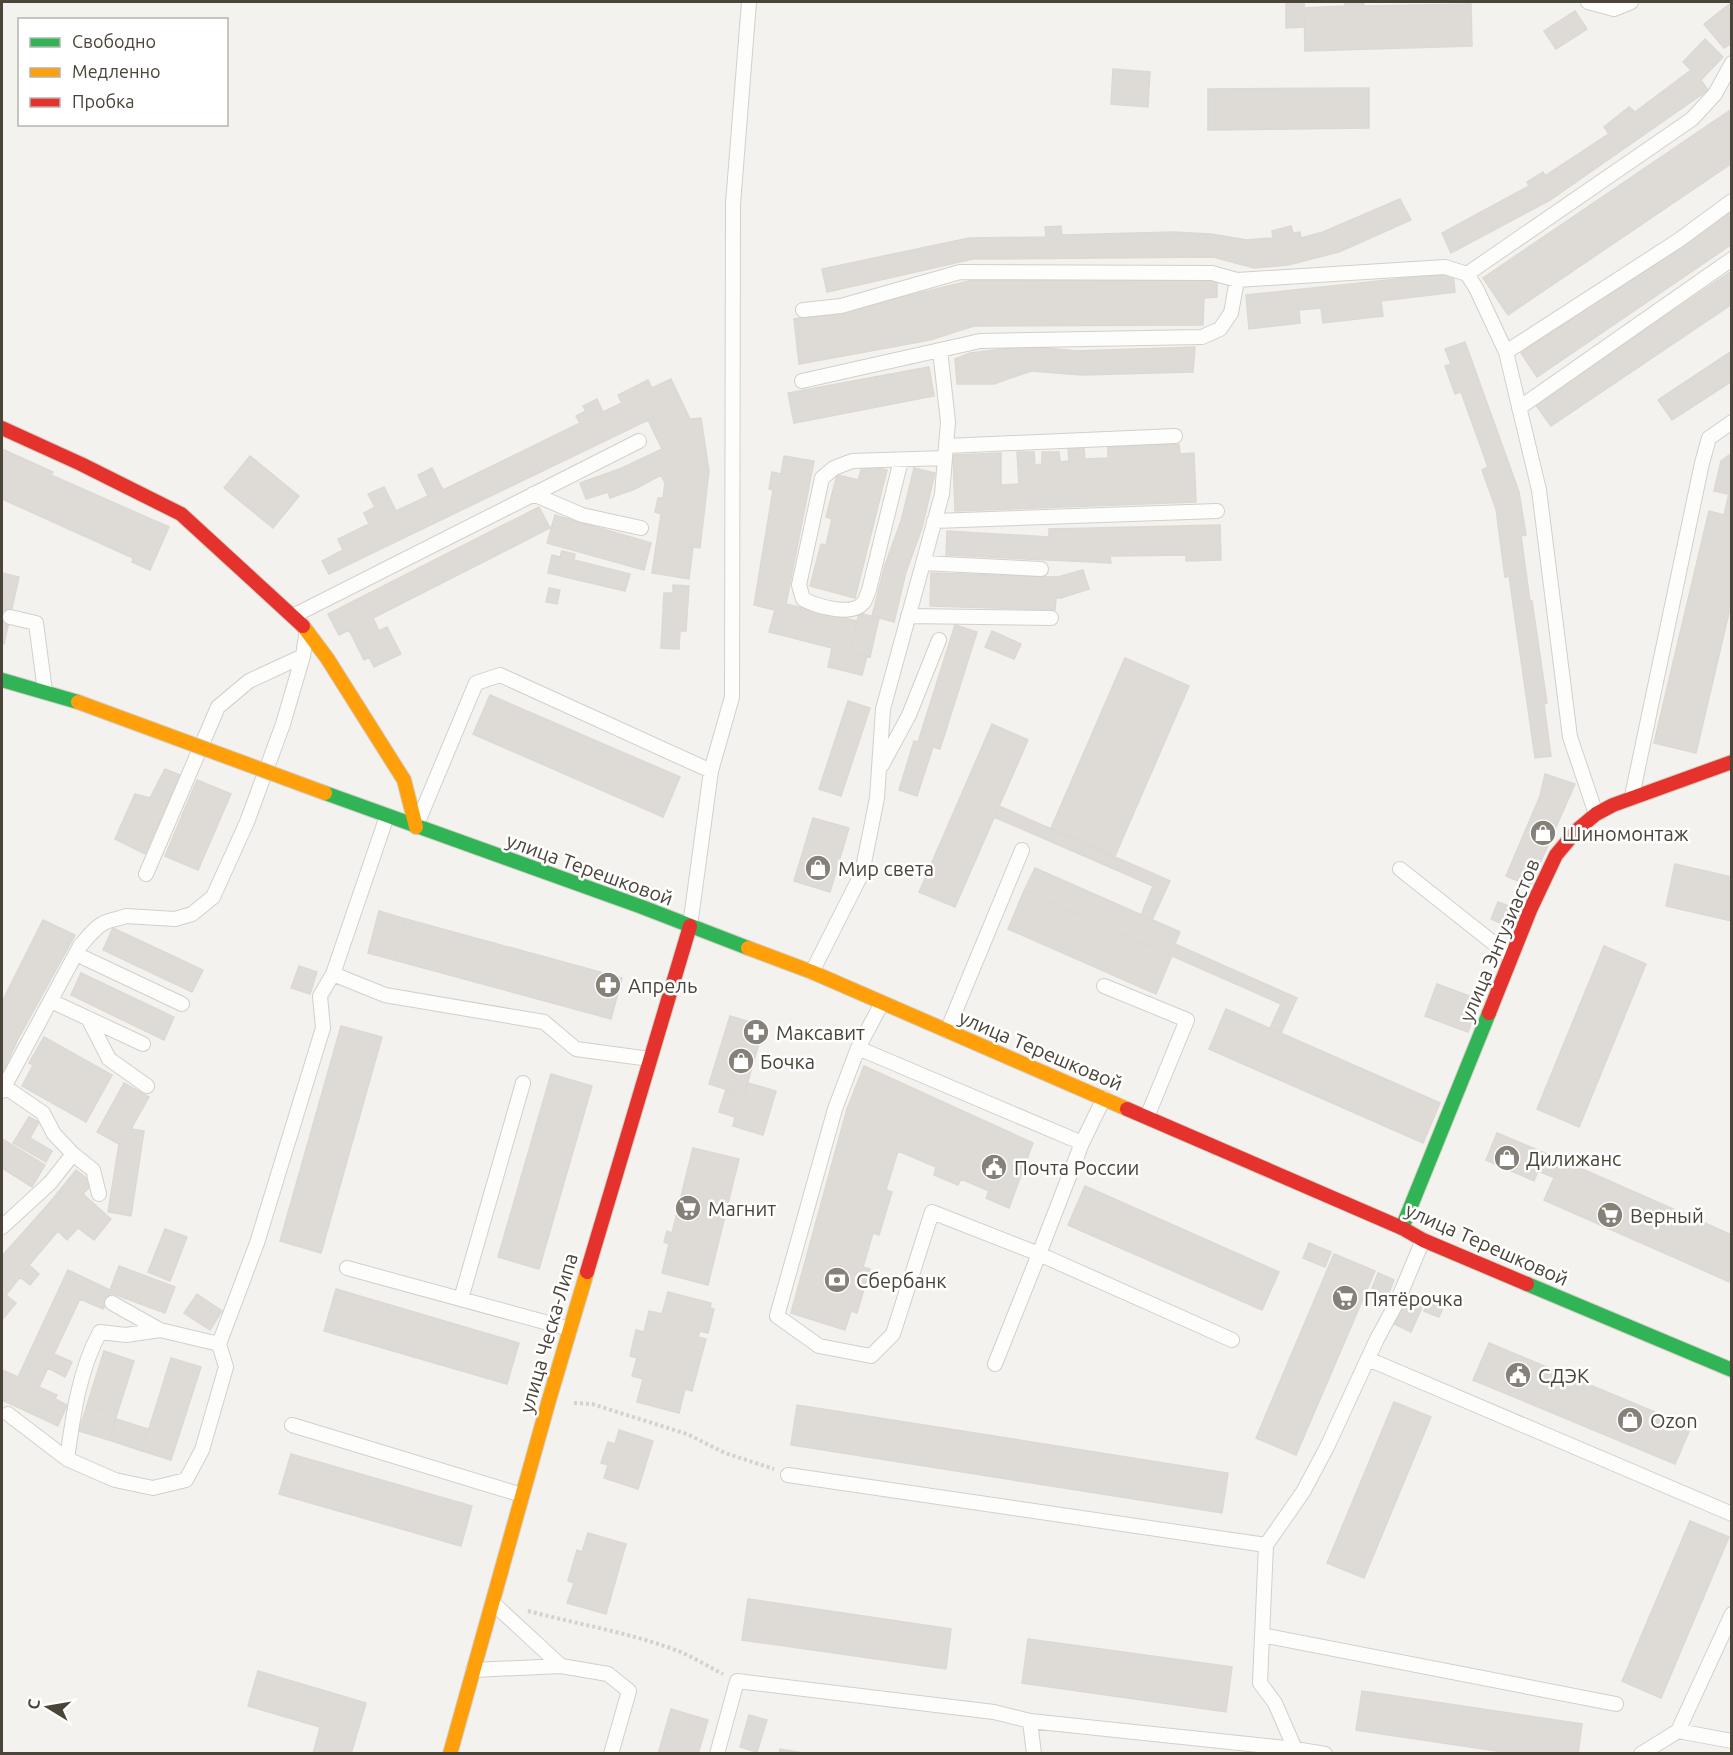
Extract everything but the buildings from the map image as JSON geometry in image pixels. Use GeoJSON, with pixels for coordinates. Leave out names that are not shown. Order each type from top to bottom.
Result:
{"type":"FeatureCollection","features":[{"type":"Feature","properties":{"kind":"street"},"geometry":{"type":"LineString","coordinates":[[2,428],[181,514],[293,616],[307,630],[327,658],[404,780],[416,827]]}},
{"type":"Feature","properties":{"kind":"street","name":"улица Терешковой"},"geometry":{"type":"LineString","coordinates":[[2,680],[78,702],[416,827],[642,907],[812,972],[1147,1116],[1402,1228],[1423,1240],[1731,1370]]}},
{"type":"Feature","properties":{"kind":"street","name":"улица Энтузиастов"},"geometry":{"type":"LineString","coordinates":[[1402,1228],[1531,908],[1556,855],[1577,830],[1596,814],[1631,798],[1731,762]]}},
{"type":"Feature","properties":{"kind":"street","name":"улица Ческа-Липа"},"geometry":{"type":"LineString","coordinates":[[450,1754],[549,1400],[690,926]]}},
{"type":"Feature","properties":{"kind":"lane"},"geometry":{"type":"LineString","coordinates":[[690,926],[711,771],[732,697],[733,204],[749,2]]}},
{"type":"Feature","properties":{"kind":"lane"},"geometry":{"type":"LineString","coordinates":[[1588,2],[1614,9],[1631,2]]}},
{"type":"Feature","properties":{"kind":"lane"},"geometry":{"type":"LineString","coordinates":[[1467,274],[1692,119],[1728,79],[1731,63]]}},
{"type":"Feature","properties":{"kind":"lane"},"geometry":{"type":"LineString","coordinates":[[1506,352],[1679,240],[1731,201]]}},
{"type":"Feature","properties":{"kind":"lane"},"geometry":{"type":"LineString","coordinates":[[1519,408],[1731,259]]}},
{"type":"Feature","properties":{"kind":"lane"},"geometry":{"type":"LineString","coordinates":[[803,310],[841,306],[960,272],[1212,273],[1237,280],[1445,267],[1467,274],[1506,352],[1539,490],[1570,737],[1596,814]]}},
{"type":"Feature","properties":{"kind":"lane"},"geometry":{"type":"LineString","coordinates":[[802,381],[980,341],[1202,337],[1220,329],[1231,313],[1237,280]]}},
{"type":"Feature","properties":{"kind":"lane"},"geometry":{"type":"LineString","coordinates":[[812,972],[862,873],[877,798],[883,709],[942,494],[948,422],[940,350]]}},
{"type":"Feature","properties":{"kind":"lane"},"geometry":{"type":"LineString","coordinates":[[1631,798],[1702,463],[1709,438],[1731,422]]}},
{"type":"Feature","properties":{"kind":"lane"},"geometry":{"type":"LineString","coordinates":[[902,459],[869,590],[862,604],[852,610],[816,605],[803,599],[799,585],[822,478],[834,468],[852,461],[902,459],[945,452],[1175,436]]}},
{"type":"Feature","properties":{"kind":"lane"},"geometry":{"type":"LineString","coordinates":[[293,616],[639,441]]}},
{"type":"Feature","properties":{"kind":"lane"},"geometry":{"type":"LineString","coordinates":[[533,494],[582,515],[641,528]]}},
{"type":"Feature","properties":{"kind":"lane"},"geometry":{"type":"LineString","coordinates":[[934,521],[1217,511]]}},
{"type":"Feature","properties":{"kind":"lane"},"geometry":{"type":"LineString","coordinates":[[923,563],[1041,569]]}},
{"type":"Feature","properties":{"kind":"lane"},"geometry":{"type":"LineString","coordinates":[[908,615],[1052,618]]}},
{"type":"Feature","properties":{"kind":"lane"},"geometry":{"type":"LineString","coordinates":[[10,617],[36,623],[45,693]]}},
{"type":"Feature","properties":{"kind":"lane"},"geometry":{"type":"LineString","coordinates":[[99,1194],[93,1170],[73,1154],[54,1134],[43,1113],[3,1089],[80,946],[92,932],[105,922],[126,916],[174,919],[192,914],[213,897],[247,822],[283,724],[303,656],[307,630]]}},
{"type":"Feature","properties":{"kind":"lane"},"geometry":{"type":"LineString","coordinates":[[879,769],[909,715],[939,640]]}},
{"type":"Feature","properties":{"kind":"lane"},"geometry":{"type":"LineString","coordinates":[[146,874],[218,707],[249,681],[303,656]]}},
{"type":"Feature","properties":{"kind":"lane"},"geometry":{"type":"LineString","coordinates":[[416,827],[476,683],[500,675],[711,771]]}},
{"type":"Feature","properties":{"kind":"lane"},"geometry":{"type":"LineString","coordinates":[[8,1414],[67,1459],[115,1480],[153,1488],[186,1480],[202,1450],[226,1367],[219,1344],[257,1243],[323,1028],[320,996],[333,974],[387,816]]}},
{"type":"Feature","properties":{"kind":"lane"},"geometry":{"type":"LineString","coordinates":[[947,1031],[1022,850]]}},
{"type":"Feature","properties":{"kind":"lane"},"geometry":{"type":"LineString","coordinates":[[1400,869],[1511,957]]}},
{"type":"Feature","properties":{"kind":"lane"},"geometry":{"type":"LineString","coordinates":[[76,954],[182,1004]]}},
{"type":"Feature","properties":{"kind":"lane"},"geometry":{"type":"LineString","coordinates":[[333,974],[385,995],[544,1022],[576,1049],[650,1059]]}},
{"type":"Feature","properties":{"kind":"lane"},"geometry":{"type":"LineString","coordinates":[[1104,986],[1187,1020],[1147,1116]]}},
{"type":"Feature","properties":{"kind":"lane"},"geometry":{"type":"LineString","coordinates":[[51,1001],[143,1044]]}},
{"type":"Feature","properties":{"kind":"lane"},"geometry":{"type":"LineString","coordinates":[[882,1003],[858,1048],[835,1109],[777,1316],[819,1346],[871,1356],[893,1334],[932,1212],[1039,1254],[1232,1340]]}},
{"type":"Feature","properties":{"kind":"lane"},"geometry":{"type":"LineString","coordinates":[[88,1018],[109,1059],[147,1086]]}},
{"type":"Feature","properties":{"kind":"lane"},"geometry":{"type":"LineString","coordinates":[[858,1048],[1082,1143]]}},
{"type":"Feature","properties":{"kind":"lane"},"geometry":{"type":"LineString","coordinates":[[461,1299],[523,1083]]}},
{"type":"Feature","properties":{"kind":"lane"},"geometry":{"type":"LineString","coordinates":[[995,1364],[1082,1143],[1104,1098]]}},
{"type":"Feature","properties":{"kind":"lane"},"geometry":{"type":"LineString","coordinates":[[2,1227],[50,1183],[73,1154]]}},
{"type":"Feature","properties":{"kind":"lane"},"geometry":{"type":"LineString","coordinates":[[1295,1751],[1275,1703],[1260,1683],[1266,1545],[1303,1492],[1327,1447],[1368,1359],[1398,1302],[1423,1240]]}},
{"type":"Feature","properties":{"kind":"lane"},"geometry":{"type":"LineString","coordinates":[[347,1268],[570,1329]]}},
{"type":"Feature","properties":{"kind":"lane"},"geometry":{"type":"LineString","coordinates":[[112,1303],[160,1330],[219,1344]]}},
{"type":"Feature","properties":{"kind":"lane"},"geometry":{"type":"LineString","coordinates":[[67,1459],[74,1412],[92,1347],[100,1332],[126,1335],[160,1330]]}},
{"type":"Feature","properties":{"kind":"lane"},"geometry":{"type":"LineString","coordinates":[[1368,1359],[1731,1514]]}},
{"type":"Feature","properties":{"kind":"lane"},"geometry":{"type":"LineString","coordinates":[[292,1425],[522,1495]]}},
{"type":"Feature","properties":{"kind":"lane"},"geometry":{"type":"LineString","coordinates":[[788,1475],[1266,1545]]}},
{"type":"Feature","properties":{"kind":"lane"},"geometry":{"type":"LineString","coordinates":[[492,1602],[561,1666]]}},
{"type":"Feature","properties":{"kind":"lane"},"geometry":{"type":"LineString","coordinates":[[1641,1754],[1678,1731],[1731,1614]]}},
{"type":"Feature","properties":{"kind":"lane"},"geometry":{"type":"LineString","coordinates":[[1262,1635],[1616,1704]]}},
{"type":"Feature","properties":{"kind":"lane"},"geometry":{"type":"LineString","coordinates":[[473,1670],[561,1666],[608,1674],[629,1690],[611,1754]]}},
{"type":"Feature","properties":{"kind":"lane"},"geometry":{"type":"LineString","coordinates":[[717,1754],[737,1681],[994,1712],[1030,1721],[1325,1754]]}},
{"type":"Feature","properties":{"kind":"lane"},"geometry":{"type":"LineString","coordinates":[[1030,1721],[1034,1754]]}},
{"type":"Feature","properties":{"kind":"lane"},"geometry":{"type":"LineString","coordinates":[[1678,1731],[1731,1741]]}},
{"type":"Feature","properties":{"kind":"path"},"geometry":{"type":"LineString","coordinates":[[549,1400],[592,1404],[687,1434],[725,1453],[762,1464],[788,1475]]}},
{"type":"Feature","properties":{"kind":"path"},"geometry":{"type":"LineString","coordinates":[[521,1609],[646,1640],[676,1650],[737,1681]]}},
{"type":"Feature","properties":{"kind":"traffic: fast"},"geometry":{"type":"LineString","coordinates":[[2,680],[78,702]]}},
{"type":"Feature","properties":{"kind":"traffic: fast"},"geometry":{"type":"LineString","coordinates":[[325,793],[642,907],[748,948]]}},
{"type":"Feature","properties":{"kind":"traffic: fast"},"geometry":{"type":"LineString","coordinates":[[1402,1228],[1489,1013]]}},
{"type":"Feature","properties":{"kind":"traffic: fast"},"geometry":{"type":"LineString","coordinates":[[1527,1284],[1732,1370]]}},
{"type":"Feature","properties":{"kind":"traffic: slow"},"geometry":{"type":"LineString","coordinates":[[303,626],[327,658],[404,780],[416,827]]}},
{"type":"Feature","properties":{"kind":"traffic: slow"},"geometry":{"type":"LineString","coordinates":[[78,702],[325,793]]}},
{"type":"Feature","properties":{"kind":"traffic: slow"},"geometry":{"type":"LineString","coordinates":[[748,948],[812,972],[1127,1109]]}},
{"type":"Feature","properties":{"kind":"traffic: slow"},"geometry":{"type":"LineString","coordinates":[[450,1754],[587,1272]]}},
{"type":"Feature","properties":{"kind":"traffic: jam"},"geometry":{"type":"LineString","coordinates":[[2,428],[181,514],[303,626]]}},
{"type":"Feature","properties":{"kind":"traffic: jam"},"geometry":{"type":"LineString","coordinates":[[1489,1013],[1531,908],[1556,855],[1577,830],[1596,814],[1613,805],[1732,762]]}},
{"type":"Feature","properties":{"kind":"traffic: jam"},"geometry":{"type":"LineString","coordinates":[[587,1272],[690,926]]}},
{"type":"Feature","properties":{"kind":"traffic: jam"},"geometry":{"type":"LineString","coordinates":[[1127,1109],[1527,1284]]}},
{"type":"Feature","properties":{"kind":"place","name":"Шиномонтаж"},"geometry":{"type":"Point","coordinates":[1543,833]}},
{"type":"Feature","properties":{"kind":"place","name":"Мир света"},"geometry":{"type":"Point","coordinates":[818,868]}},
{"type":"Feature","properties":{"kind":"place","name":"Апрель"},"geometry":{"type":"Point","coordinates":[608,985]}},
{"type":"Feature","properties":{"kind":"place","name":"Максавит"},"geometry":{"type":"Point","coordinates":[756,1032]}},
{"type":"Feature","properties":{"kind":"place","name":"Бочка"},"geometry":{"type":"Point","coordinates":[741,1061]}},
{"type":"Feature","properties":{"kind":"place","name":"Дилижанс"},"geometry":{"type":"Point","coordinates":[1507,1158]}},
{"type":"Feature","properties":{"kind":"place","name":"Почта России"},"geometry":{"type":"Point","coordinates":[994,1167]}},
{"type":"Feature","properties":{"kind":"place","name":"Магнит"},"geometry":{"type":"Point","coordinates":[688,1208]}},
{"type":"Feature","properties":{"kind":"place","name":"Верный"},"geometry":{"type":"Point","coordinates":[1610,1215]}},
{"type":"Feature","properties":{"kind":"place","name":"Сбербанк"},"geometry":{"type":"Point","coordinates":[837,1280]}},
{"type":"Feature","properties":{"kind":"place","name":"Пятёрочка"},"geometry":{"type":"Point","coordinates":[1345,1298]}},
{"type":"Feature","properties":{"kind":"place","name":"СДЭК"},"geometry":{"type":"Point","coordinates":[1518,1375]}},
{"type":"Feature","properties":{"kind":"place","name":"Ozon"},"geometry":{"type":"Point","coordinates":[1630,1420]}}]}
